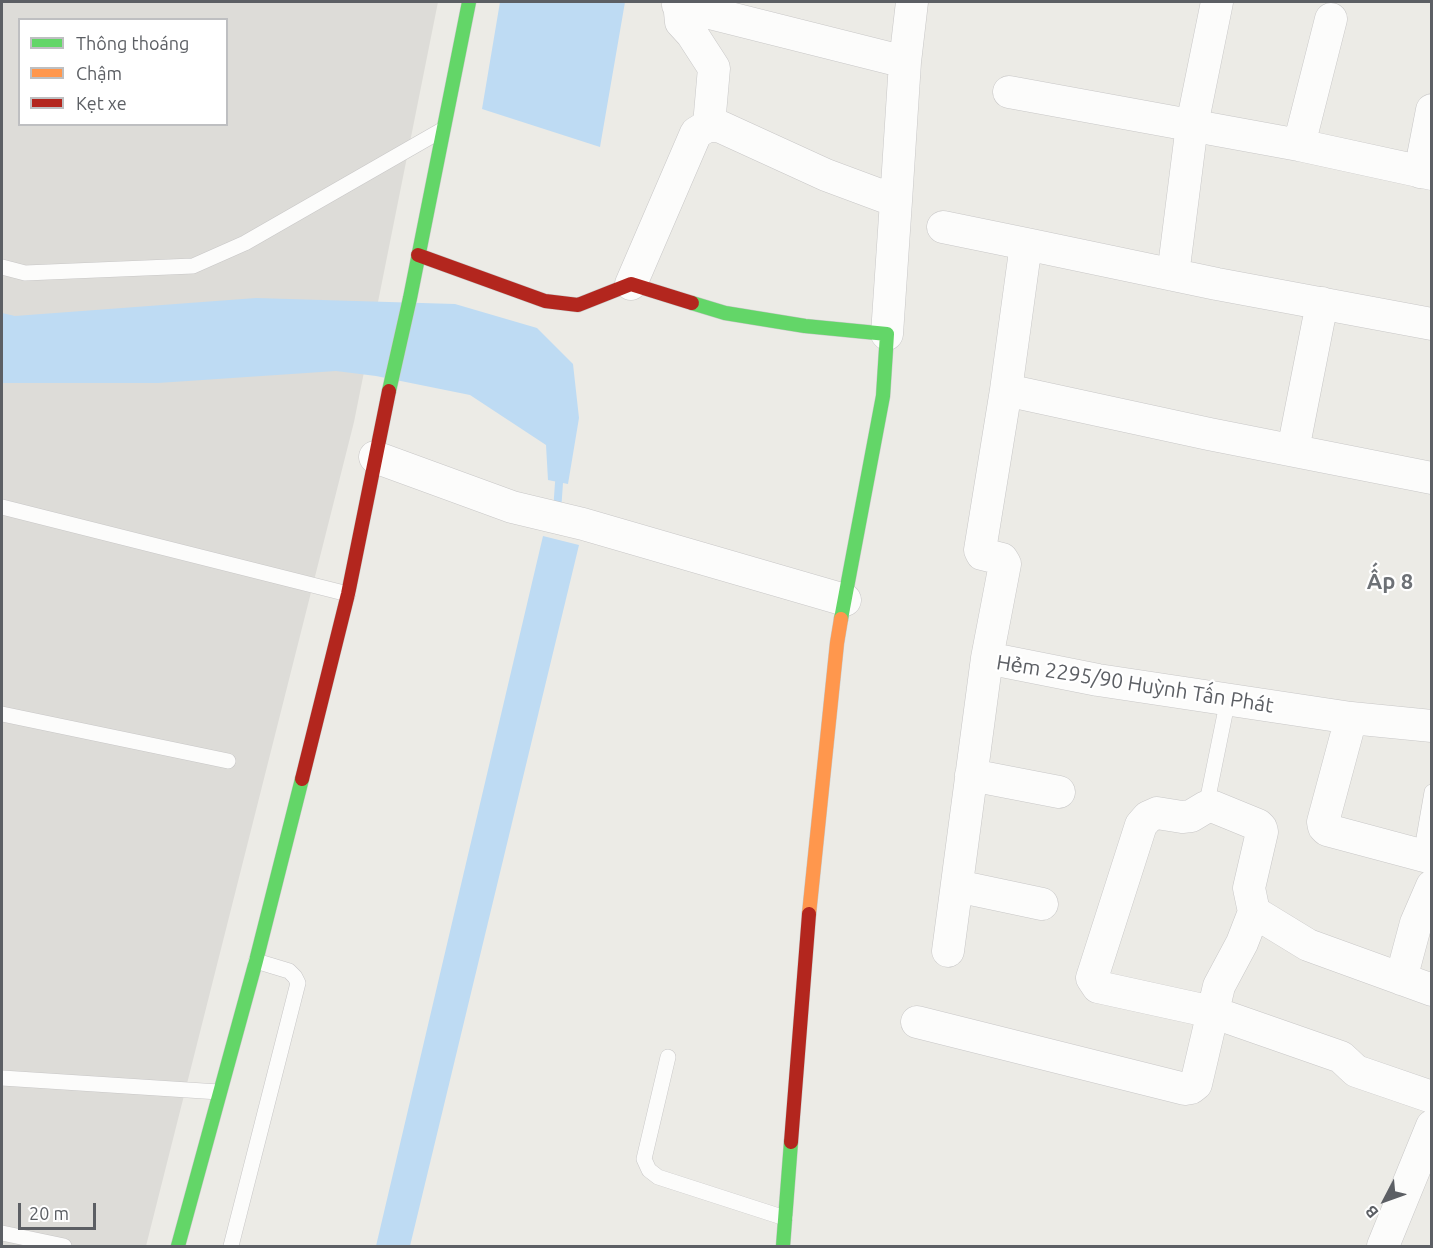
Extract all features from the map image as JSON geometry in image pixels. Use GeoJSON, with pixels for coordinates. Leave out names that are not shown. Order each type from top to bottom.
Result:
{"type":"FeatureCollection","features":[{"type":"Feature","properties":{"kind":"street"},"geometry":{"type":"LineString","coordinates":[[178,1246],[256,961],[348,594],[469,2]]}},
{"type":"Feature","properties":{"kind":"street"},"geometry":{"type":"LineString","coordinates":[[783,1246],[802,986],[837,643],[883,396],[904,62],[912,2]]}},
{"type":"Feature","properties":{"kind":"street"},"geometry":{"type":"LineString","coordinates":[[1173,275],[1192,125],[1217,2]]}},
{"type":"Feature","properties":{"kind":"street"},"geometry":{"type":"LineString","coordinates":[[709,125],[714,68],[692,34],[681,22],[679,3],[904,62]]}},
{"type":"Feature","properties":{"kind":"street"},"geometry":{"type":"LineString","coordinates":[[1299,145],[1331,19]]}},
{"type":"Feature","properties":{"kind":"street"},"geometry":{"type":"LineString","coordinates":[[1009,92],[1299,145],[1426,173],[1431,110]]}},
{"type":"Feature","properties":{"kind":"street"},"geometry":{"type":"LineString","coordinates":[[631,284],[696,133],[709,125],[721,127],[826,175],[896,201]]}},
{"type":"Feature","properties":{"kind":"street"},"geometry":{"type":"LineString","coordinates":[[943,227],[1173,275],[1431,324]]}},
{"type":"Feature","properties":{"kind":"street"},"geometry":{"type":"LineString","coordinates":[[987,658],[1005,564],[1002,559],[982,554],[980,550],[1006,390],[1026,244]]}},
{"type":"Feature","properties":{"kind":"street"},"geometry":{"type":"LineString","coordinates":[[418,255],[545,301],[578,305],[631,284],[725,313],[806,326],[887,334]]}},
{"type":"Feature","properties":{"kind":"street"},"geometry":{"type":"LineString","coordinates":[[1293,450],[1322,303]]}},
{"type":"Feature","properties":{"kind":"street"},"geometry":{"type":"LineString","coordinates":[[1006,390],[1431,478]]}},
{"type":"Feature","properties":{"kind":"street"},"geometry":{"type":"LineString","coordinates":[[375,457],[512,507],[583,524],[845,600]]}},
{"type":"Feature","properties":{"kind":"street","name":"Hẻm 2295/90 Huỳnh Tấn Phát"},"geometry":{"type":"LineString","coordinates":[[948,951],[987,658],[1098,680],[1351,718],[1431,726]]}},
{"type":"Feature","properties":{"kind":"street"},"geometry":{"type":"LineString","coordinates":[[1351,718],[1323,822],[1324,827],[1327,830],[1426,856]]}},
{"type":"Feature","properties":{"kind":"street"},"geometry":{"type":"LineString","coordinates":[[971,775],[1059,792]]}},
{"type":"Feature","properties":{"kind":"street"},"geometry":{"type":"LineString","coordinates":[[917,1022],[1185,1089],[1191,1088],[1196,1084],[1212,1012],[1219,986],[1242,943],[1254,912],[1249,888],[1262,832],[1258,825],[1214,807],[1206,807],[1191,816],[1182,817],[1157,813],[1148,817],[1141,825],[1092,978],[1094,984],[1098,987],[1212,1012],[1341,1057],[1356,1071],[1431,1097]]}},
{"type":"Feature","properties":{"kind":"street"},"geometry":{"type":"LineString","coordinates":[[957,886],[1042,904]]}},
{"type":"Feature","properties":{"kind":"street"},"geometry":{"type":"LineString","coordinates":[[1401,979],[1416,923],[1431,886]]}},
{"type":"Feature","properties":{"kind":"street"},"geometry":{"type":"LineString","coordinates":[[1254,912],[1308,945],[1431,990]]}},
{"type":"Feature","properties":{"kind":"street"},"geometry":{"type":"LineString","coordinates":[[1383,1246],[1431,1126]]}},
{"type":"Feature","properties":{"kind":"lane"},"geometry":{"type":"LineString","coordinates":[[2,267],[25,273],[193,266],[245,243],[444,129]]}},
{"type":"Feature","properties":{"kind":"lane"},"geometry":{"type":"LineString","coordinates":[[2,507],[348,594]]}},
{"type":"Feature","properties":{"kind":"lane"},"geometry":{"type":"LineString","coordinates":[[1206,807],[1228,699]]}},
{"type":"Feature","properties":{"kind":"lane"},"geometry":{"type":"LineString","coordinates":[[2,714],[228,761]]}},
{"type":"Feature","properties":{"kind":"lane"},"geometry":{"type":"LineString","coordinates":[[1426,856],[1431,792]]}},
{"type":"Feature","properties":{"kind":"lane"},"geometry":{"type":"LineString","coordinates":[[231,1246],[298,983],[289,971],[256,961]]}},
{"type":"Feature","properties":{"kind":"lane"},"geometry":{"type":"LineString","coordinates":[[668,1057],[644,1159],[649,1170],[658,1178],[785,1218]]}},
{"type":"Feature","properties":{"kind":"lane"},"geometry":{"type":"LineString","coordinates":[[2,1078],[219,1092]]}},
{"type":"Feature","properties":{"kind":"lane"},"geometry":{"type":"LineString","coordinates":[[2,1233],[64,1246]]}},
{"type":"Feature","properties":{"kind":"shaded area"},"geometry":{"type":"Polygon","coordinates":[[[2,2],[438,2],[354,422],[146,1246],[2,1246],[2,2]]]}},
{"type":"Feature","properties":{"kind":"water"},"geometry":{"type":"Polygon","coordinates":[[[500,2],[625,2],[600,147],[482,109],[500,2]]]}},
{"type":"Feature","properties":{"kind":"water"},"geometry":{"type":"Polygon","coordinates":[[[256,298],[455,304],[537,328],[573,364],[579,418],[568,484],[548,480],[546,445],[470,395],[376,376],[336,371],[158,383],[2,383],[2,313],[15,316],[256,298]]]}},
{"type":"Feature","properties":{"kind":"water"},"geometry":{"type":"Polygon","coordinates":[[[543,536],[579,545],[410,1246],[376,1246],[543,536]]]}},
{"type":"Feature","properties":{"kind":"waterway"},"geometry":{"type":"LineString","coordinates":[[557,511],[559,483]]}},
{"type":"Feature","properties":{"kind":"traffic: fast"},"geometry":{"type":"LineString","coordinates":[[389,391],[410,298],[469,2]]}},
{"type":"Feature","properties":{"kind":"traffic: fast"},"geometry":{"type":"LineString","coordinates":[[692,303],[725,313],[805,326],[887,334],[883,396],[841,619]]}},
{"type":"Feature","properties":{"kind":"traffic: fast"},"geometry":{"type":"LineString","coordinates":[[178,1246],[256,961],[302,779]]}},
{"type":"Feature","properties":{"kind":"traffic: fast"},"geometry":{"type":"LineString","coordinates":[[783,1246],[791,1142]]}},
{"type":"Feature","properties":{"kind":"traffic: slow"},"geometry":{"type":"LineString","coordinates":[[809,914],[841,619]]}},
{"type":"Feature","properties":{"kind":"traffic: jam"},"geometry":{"type":"LineString","coordinates":[[418,255],[545,301],[578,305],[631,284],[692,303]]}},
{"type":"Feature","properties":{"kind":"traffic: jam"},"geometry":{"type":"LineString","coordinates":[[302,779],[348,594],[389,391]]}},
{"type":"Feature","properties":{"kind":"traffic: jam"},"geometry":{"type":"LineString","coordinates":[[791,1142],[809,914]]}},
{"type":"Feature","properties":{"kind":"district","name":"Ấp 8"},"geometry":{"type":"Point","coordinates":[1390,582]}}]}
